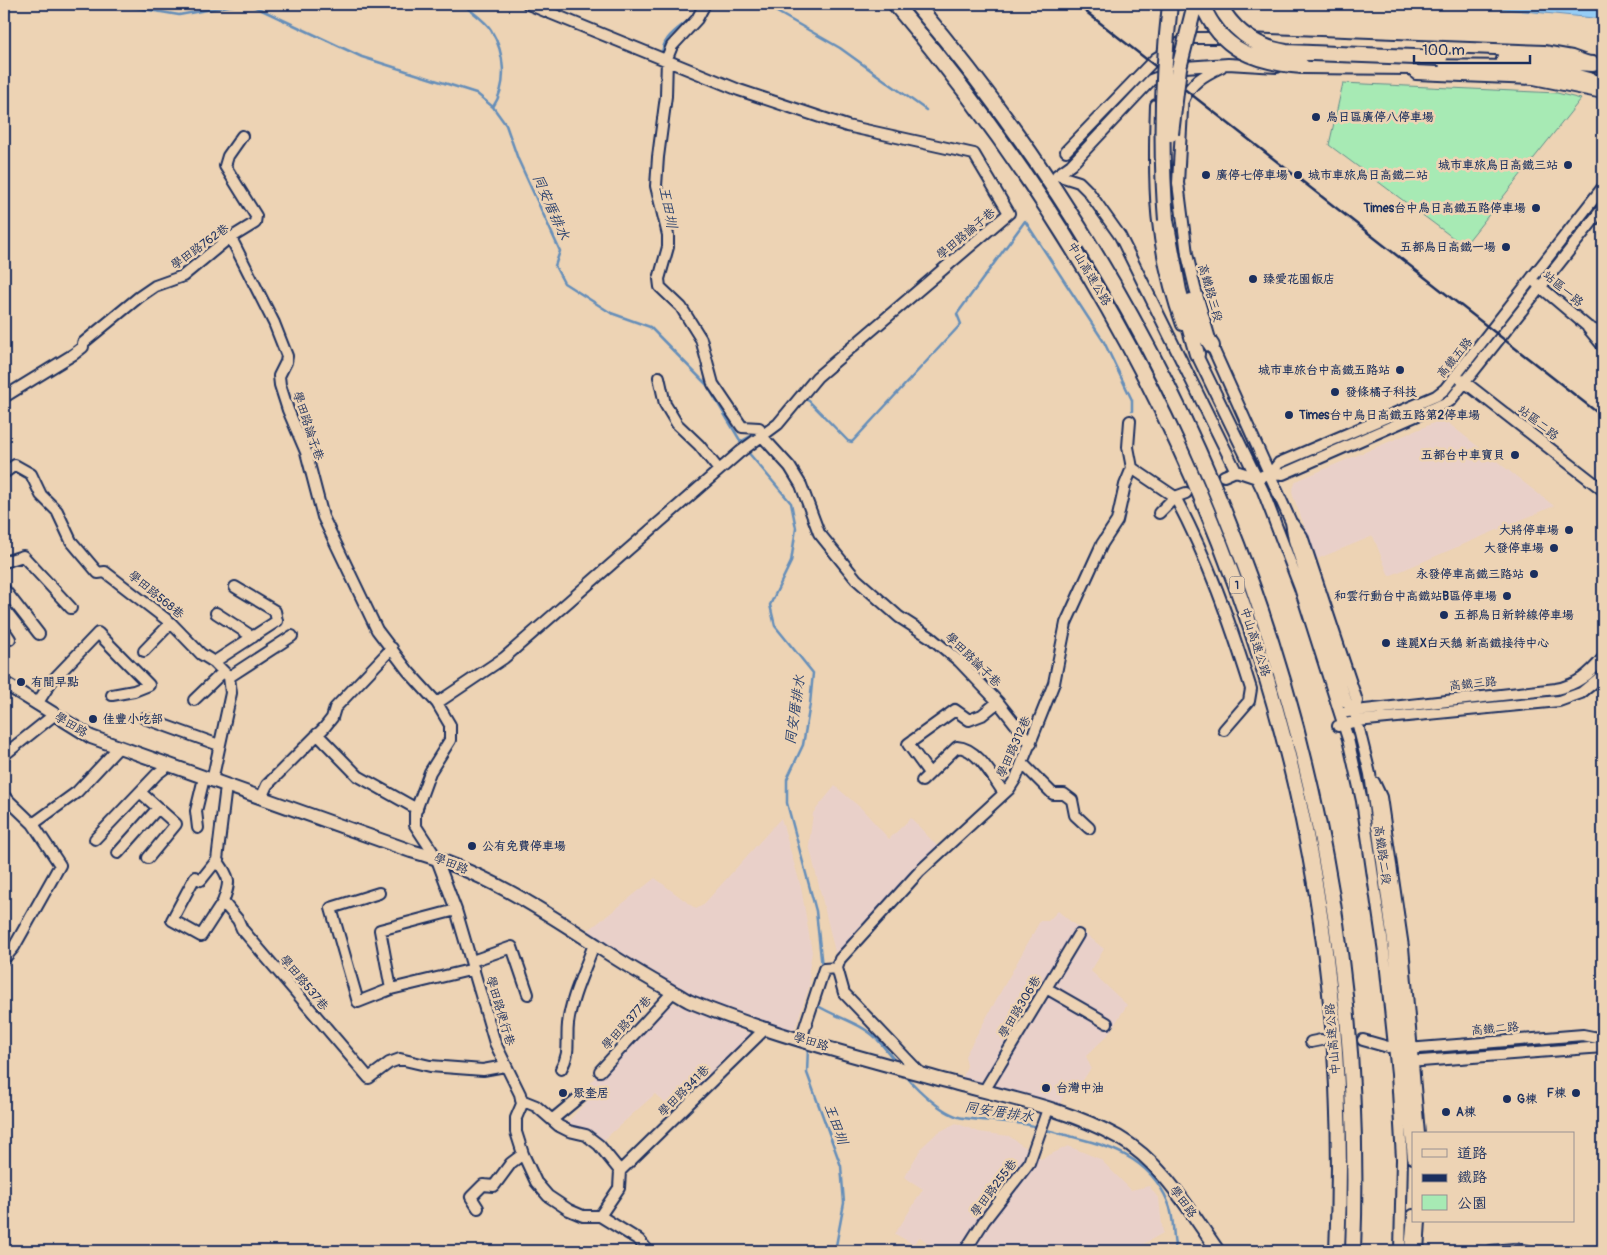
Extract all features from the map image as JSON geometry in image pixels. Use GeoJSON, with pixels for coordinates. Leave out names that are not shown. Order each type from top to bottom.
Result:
{"type":"FeatureCollection","features":[{"type":"Feature","properties":{"kind":"highway","name":"中山高速公路"},"geometry":{"type":"LineString","coordinates":[[895,4],[958,82],[1014,159],[1105,301],[1160,403],[1196,482],[1232,571],[1266,677],[1292,773],[1321,926],[1336,1072],[1339,1141],[1337,1251]]}},
{"type":"Feature","properties":{"kind":"highway","name":"中山高速公路"},"geometry":{"type":"LineString","coordinates":[[916,4],[970,72],[1027,150],[1119,293],[1174,396],[1247,566],[1281,672],[1308,770],[1337,924],[1352,1071],[1354,1140],[1353,1251]]}},
{"type":"Feature","properties":{"kind":"highway"},"geometry":{"type":"LineString","coordinates":[[1170,4],[1166,43],[1162,136],[1179,291],[1197,354]]}},
{"type":"Feature","properties":{"kind":"highway"},"geometry":{"type":"LineString","coordinates":[[1195,4],[1179,68],[1173,106],[1170,219],[1187,288],[1201,330],[1212,346]]}},
{"type":"Feature","properties":{"kind":"highway"},"geometry":{"type":"LineString","coordinates":[[1202,4],[1209,18],[1225,39],[1248,55],[1261,60],[1302,66],[1523,59],[1598,66]]}},
{"type":"Feature","properties":{"kind":"highway"},"geometry":{"type":"LineString","coordinates":[[1220,4],[1232,24],[1240,32],[1261,46],[1271,50],[1522,68],[1570,75],[1603,84]]}},
{"type":"Feature","properties":{"kind":"main road","name":"學田路"},"geometry":{"type":"LineString","coordinates":[[4,683],[91,737],[118,748],[436,857],[474,873],[519,897],[632,970],[688,1001],[801,1039],[984,1091],[1046,1113],[1100,1127],[1143,1155],[1181,1198],[1218,1251]]}},
{"type":"Feature","properties":{"kind":"street","name":"學田路論子巷"},"geometry":{"type":"LineString","coordinates":[[438,703],[504,658],[719,470],[761,435],[778,424],[816,377],[1009,213],[974,154],[847,126],[739,90],[667,58],[528,4]]}},
{"type":"Feature","properties":{"kind":"street"},"geometry":{"type":"LineString","coordinates":[[667,58],[672,46],[698,19],[705,4]]}},
{"type":"Feature","properties":{"kind":"street"},"geometry":{"type":"LineString","coordinates":[[1066,151],[1160,55],[1188,38],[1206,37],[1544,52],[1572,56],[1598,66]]}},
{"type":"Feature","properties":{"kind":"street"},"geometry":{"type":"LineString","coordinates":[[1170,49],[1177,51],[1181,55],[1185,67]]}},
{"type":"Feature","properties":{"kind":"street"},"geometry":{"type":"LineString","coordinates":[[1160,55],[1157,77],[1154,179],[1157,221],[1172,294],[1185,333],[1257,478]]}},
{"type":"Feature","properties":{"kind":"street","name":"學田路論子巷"},"geometry":{"type":"LineString","coordinates":[[667,58],[666,96],[656,186],[668,235],[668,248],[659,279],[660,287],[681,307],[701,339],[713,384],[732,414],[742,427],[759,428],[761,435],[790,467],[801,485],[819,533],[856,579],[899,617],[930,637],[959,661],[998,702],[1031,744]]}},
{"type":"Feature","properties":{"kind":"street"},"geometry":{"type":"LineString","coordinates":[[1236,471],[1120,236],[1088,191],[1078,182],[1057,175],[1071,165],[1151,80],[1185,67],[1228,64],[1534,79],[1603,93]]}},
{"type":"Feature","properties":{"kind":"street","name":"高鐵路三段"},"geometry":{"type":"LineString","coordinates":[[1181,107],[1189,90],[1197,80],[1228,64]]}},
{"type":"Feature","properties":{"kind":"street","name":"高鐵路三段"},"geometry":{"type":"LineString","coordinates":[[1185,67],[1181,107],[1178,183],[1182,226],[1195,288],[1212,346],[1271,473]]}},
{"type":"Feature","properties":{"kind":"street","name":"學田路762巷"},"geometry":{"type":"LineString","coordinates":[[4,397],[74,354],[82,347],[83,343],[138,297],[155,286],[183,276],[204,257],[255,222],[256,216],[225,166],[228,156],[242,136]]}},
{"type":"Feature","properties":{"kind":"street","name":"高鐵五路"},"geometry":{"type":"LineString","coordinates":[[1271,473],[1278,463],[1436,396],[1445,390],[1603,187]]}},
{"type":"Feature","properties":{"kind":"street","name":"高鐵五路"},"geometry":{"type":"LineString","coordinates":[[1257,478],[1271,473],[1283,474],[1443,406],[1466,384],[1603,208]]}},
{"type":"Feature","properties":{"kind":"street","name":"學田路論子巷"},"geometry":{"type":"LineString","coordinates":[[231,238],[274,323],[287,356],[279,376],[280,385],[288,410],[306,452],[323,517],[377,630],[408,671],[438,703],[450,725],[450,740],[430,772],[417,809],[415,825],[436,857]]}},
{"type":"Feature","properties":{"kind":"street","name":"站區一路"},"geometry":{"type":"LineString","coordinates":[[1532,279],[1588,327],[1603,334]]}},
{"type":"Feature","properties":{"kind":"street"},"geometry":{"type":"LineString","coordinates":[[1588,327],[1603,346]]}},
{"type":"Feature","properties":{"kind":"street","name":"站區二路"},"geometry":{"type":"LineString","coordinates":[[1457,376],[1603,490]]}},
{"type":"Feature","properties":{"kind":"street"},"geometry":{"type":"LineString","coordinates":[[659,377],[665,404],[677,424],[699,445],[719,470]]}},
{"type":"Feature","properties":{"kind":"street"},"geometry":{"type":"LineString","coordinates":[[1130,421],[1128,446],[1132,468],[1175,497],[1207,561],[1226,609],[1251,689],[1249,701],[1224,730]]}},
{"type":"Feature","properties":{"kind":"street","name":"學田路568巷"},"geometry":{"type":"LineString","coordinates":[[4,473],[15,465],[31,474],[41,495],[57,511],[71,541],[98,573],[105,572],[118,581],[130,593],[171,623],[201,654],[214,662],[226,674]]}},
{"type":"Feature","properties":{"kind":"street","name":"學田路312巷"},"geometry":{"type":"LineString","coordinates":[[837,968],[840,959],[920,871],[1004,793],[1023,764],[1054,683],[1066,623],[1102,544],[1117,521],[1125,485],[1132,468]]}},
{"type":"Feature","properties":{"kind":"street"},"geometry":{"type":"LineString","coordinates":[[1224,476],[1236,471],[1257,478]]}},
{"type":"Feature","properties":{"kind":"street","name":"高鐵路二段"},"geometry":{"type":"LineString","coordinates":[[1271,473],[1291,522],[1302,536],[1316,575],[1357,700],[1354,710],[1370,774],[1381,797],[1403,947],[1398,1049],[1402,1063],[1412,1149]]}},
{"type":"Feature","properties":{"kind":"street","name":"高鐵路二段"},"geometry":{"type":"LineString","coordinates":[[1257,478],[1296,580],[1338,714],[1362,801],[1398,1049],[1419,1132]]}},
{"type":"Feature","properties":{"kind":"street"},"geometry":{"type":"LineString","coordinates":[[1158,513],[1175,497],[1186,493]]}},
{"type":"Feature","properties":{"kind":"street"},"geometry":{"type":"LineString","coordinates":[[4,562],[24,556],[71,608]]}},
{"type":"Feature","properties":{"kind":"street"},"geometry":{"type":"LineString","coordinates":[[214,662],[277,621],[276,610],[235,587]]}},
{"type":"Feature","properties":{"kind":"street"},"geometry":{"type":"LineString","coordinates":[[4,589],[38,634]]}},
{"type":"Feature","properties":{"kind":"street"},"geometry":{"type":"LineString","coordinates":[[216,613],[253,637]]}},
{"type":"Feature","properties":{"kind":"street"},"geometry":{"type":"LineString","coordinates":[[144,651],[171,623]]}},
{"type":"Feature","properties":{"kind":"street"},"geometry":{"type":"LineString","coordinates":[[37,704],[51,682],[98,633],[149,685],[134,691],[112,695]]}},
{"type":"Feature","properties":{"kind":"street"},"geometry":{"type":"LineString","coordinates":[[194,700],[226,674],[292,636]]}},
{"type":"Feature","properties":{"kind":"street"},"geometry":{"type":"LineString","coordinates":[[260,798],[267,786],[332,718],[335,708],[392,648]]}},
{"type":"Feature","properties":{"kind":"street","name":"高鐵三路"},"geometry":{"type":"LineString","coordinates":[[1338,714],[1354,710],[1556,689],[1584,678],[1603,658]]}},
{"type":"Feature","properties":{"kind":"street"},"geometry":{"type":"LineString","coordinates":[[198,828],[196,811],[220,745],[231,693],[226,674]]}},
{"type":"Feature","properties":{"kind":"street","name":"高鐵三路"},"geometry":{"type":"LineString","coordinates":[[1341,726],[1357,721],[1559,701],[1580,693],[1603,675]]}},
{"type":"Feature","properties":{"kind":"street"},"geometry":{"type":"LineString","coordinates":[[998,702],[982,715],[969,720],[955,710],[908,744],[925,777],[957,747],[966,747],[981,762],[1004,793]]}},
{"type":"Feature","properties":{"kind":"street"},"geometry":{"type":"LineString","coordinates":[[4,755],[54,715]]}},
{"type":"Feature","properties":{"kind":"street"},"geometry":{"type":"LineString","coordinates":[[144,718],[220,745]]}},
{"type":"Feature","properties":{"kind":"street"},"geometry":{"type":"LineString","coordinates":[[317,734],[358,776],[417,809]]}},
{"type":"Feature","properties":{"kind":"street"},"geometry":{"type":"LineString","coordinates":[[33,824],[77,792],[118,748]]}},
{"type":"Feature","properties":{"kind":"street"},"geometry":{"type":"LineString","coordinates":[[1023,764],[1054,794],[1064,794],[1072,800],[1075,815],[1089,828]]}},
{"type":"Feature","properties":{"kind":"street"},"geometry":{"type":"LineString","coordinates":[[95,839],[169,765]]}},
{"type":"Feature","properties":{"kind":"street"},"geometry":{"type":"LineString","coordinates":[[217,860],[228,876],[230,883],[223,902],[201,936],[172,920],[195,877],[201,880],[217,860],[226,786]]}},
{"type":"Feature","properties":{"kind":"street"},"geometry":{"type":"LineString","coordinates":[[140,792],[176,824],[148,858]]}},
{"type":"Feature","properties":{"kind":"street"},"geometry":{"type":"LineString","coordinates":[[4,796],[33,824],[60,865],[14,948],[4,959]]}},
{"type":"Feature","properties":{"kind":"street"},"geometry":{"type":"LineString","coordinates":[[118,853],[158,808]]}},
{"type":"Feature","properties":{"kind":"street","name":"學田路便行巷"},"geometry":{"type":"LineString","coordinates":[[436,857],[456,910],[495,1043],[521,1100]]}},
{"type":"Feature","properties":{"kind":"street"},"geometry":{"type":"LineString","coordinates":[[379,892],[331,908],[358,1002],[391,989],[473,965],[512,948],[528,994]]}},
{"type":"Feature","properties":{"kind":"street","name":"學田路537巷"},"geometry":{"type":"LineString","coordinates":[[223,902],[238,920],[242,929],[369,1078],[390,1063],[400,1059],[430,1066],[483,1070],[505,1066]]}},
{"type":"Feature","properties":{"kind":"street"},"geometry":{"type":"LineString","coordinates":[[391,989],[380,930],[456,910]]}},
{"type":"Feature","properties":{"kind":"street","name":"學田路306巷"},"geometry":{"type":"LineString","coordinates":[[984,1091],[1078,935]]}},
{"type":"Feature","properties":{"kind":"street"},"geometry":{"type":"LineString","coordinates":[[561,1069],[568,1057],[568,1024],[572,1006],[594,944]]}},
{"type":"Feature","properties":{"kind":"street"},"geometry":{"type":"LineString","coordinates":[[801,1039],[824,969],[837,968],[844,993],[921,1074]]}},
{"type":"Feature","properties":{"kind":"street"},"geometry":{"type":"LineString","coordinates":[[1046,988],[1107,1023]]}},
{"type":"Feature","properties":{"kind":"street","name":"學田路377巷"},"geometry":{"type":"LineString","coordinates":[[600,1072],[673,992]]}},
{"type":"Feature","properties":{"kind":"street","name":"學田路341巷"},"geometry":{"type":"LineString","coordinates":[[620,1171],[766,1028]]}},
{"type":"Feature","properties":{"kind":"street","name":"高鐵二路"},"geometry":{"type":"LineString","coordinates":[[1398,1049],[1583,1035],[1603,1039]]}},
{"type":"Feature","properties":{"kind":"street"},"geometry":{"type":"LineString","coordinates":[[1363,1040],[1398,1049]]}},
{"type":"Feature","properties":{"kind":"street"},"geometry":{"type":"LineString","coordinates":[[1402,1063],[1603,1047]]}},
{"type":"Feature","properties":{"kind":"street","name":"高鐵路二段"},"geometry":{"type":"LineString","coordinates":[[1400,1251],[1402,1063]]}},
{"type":"Feature","properties":{"kind":"street"},"geometry":{"type":"LineString","coordinates":[[553,1119],[582,1095]]}},
{"type":"Feature","properties":{"kind":"street"},"geometry":{"type":"LineString","coordinates":[[600,1216],[619,1188],[620,1171],[599,1144],[586,1135],[569,1132],[536,1106],[521,1100],[522,1104],[516,1118],[516,1132],[523,1154],[536,1182],[548,1196],[576,1213],[600,1216],[638,1240],[648,1251]]}},
{"type":"Feature","properties":{"kind":"street","name":"學田路255巷"},"geometry":{"type":"LineString","coordinates":[[965,1251],[984,1221],[1029,1163],[1046,1113]]}},
{"type":"Feature","properties":{"kind":"street"},"geometry":{"type":"LineString","coordinates":[[478,1208],[471,1197],[483,1185],[494,1186],[511,1164],[523,1154]]}},
{"type":"Feature","properties":{"kind":"street"},"geometry":{"type":"LineString","coordinates":[[1410,1251],[1412,1222]]}},
{"type":"Feature","properties":{"kind":"street"},"geometry":{"type":"LineString","coordinates":[[1418,1251],[1420,1222]]}},
{"type":"Feature","properties":{"kind":"street"},"geometry":{"type":"LineString","coordinates":[[1491,1251],[1514,1249],[1528,1251]]}},
{"type":"Feature","properties":{"kind":"shaded area"},"geometry":{"type":"Polygon","coordinates":[[[1443,419],[1554,506],[1389,576],[1373,536],[1317,559],[1293,496],[1292,491],[1296,481],[1443,419]]]}},
{"type":"Feature","properties":{"kind":"shaded area"},"geometry":{"type":"Polygon","coordinates":[[[835,786],[862,809],[889,839],[911,818],[938,847],[938,851],[840,953],[835,952],[809,845],[813,813],[835,786]]]}},
{"type":"Feature","properties":{"kind":"shaded area"},"geometry":{"type":"Polygon","coordinates":[[[781,818],[801,887],[812,952],[809,970],[810,984],[794,1031],[721,1012],[676,989],[585,933],[655,878],[696,909],[703,905],[781,818]]]}},
{"type":"Feature","properties":{"kind":"shaded area"},"geometry":{"type":"Polygon","coordinates":[[[1058,911],[1104,949],[1091,971],[1127,1005],[1107,1036],[1086,1056],[1091,1068],[1082,1082],[1072,1081],[1066,1087],[1059,1108],[967,1083],[962,1079],[967,1066],[965,1056],[1040,921],[1048,921],[1058,911]]]}},
{"type":"Feature","properties":{"kind":"shaded area"},"geometry":{"type":"Polygon","coordinates":[[[668,1001],[751,1034],[747,1042],[673,1111],[655,1094],[598,1145],[562,1128],[589,1099],[582,1091],[668,1001]]]}},
{"type":"Feature","properties":{"kind":"shaded area"},"geometry":{"type":"Polygon","coordinates":[[[956,1123],[979,1132],[1009,1136],[1041,1159],[1068,1146],[1100,1159],[1131,1190],[1149,1186],[1159,1199],[1163,1233],[1131,1251],[938,1251],[920,1237],[913,1244],[895,1234],[923,1189],[904,1177],[922,1147],[937,1133],[956,1123]]]}},
{"type":"Feature","properties":{"kind":"green space"},"geometry":{"type":"Polygon","coordinates":[[[1343,83],[1557,93],[1581,99],[1464,246],[1329,145],[1343,83]]]}},
{"type":"Feature","properties":{"kind":"water"},"geometry":{"type":"Polygon","coordinates":[[[1456,4],[1603,4],[1603,19],[1456,4]]]}},
{"type":"Feature","properties":{"kind":"waterway","name":"同安厝排水"},"geometry":{"type":"LineString","coordinates":[[114,4],[179,15],[239,4]]}},
{"type":"Feature","properties":{"kind":"waterway","name":"同安厝排水"},"geometry":{"type":"LineString","coordinates":[[249,4],[362,57],[476,93],[493,107],[506,125],[518,159],[560,251],[555,266],[564,283],[611,313],[650,327],[707,385],[744,447]]}},
{"type":"Feature","properties":{"kind":"waterway"},"geometry":{"type":"LineString","coordinates":[[463,4],[482,19],[491,30],[502,58],[503,79],[498,98],[493,107]]}},
{"type":"Feature","properties":{"kind":"waterway"},"geometry":{"type":"LineString","coordinates":[[763,4],[840,48],[926,110]]}},
{"type":"Feature","properties":{"kind":"waterway","name":"王田圳"},"geometry":{"type":"LineString","coordinates":[[662,57],[662,50],[667,40],[690,19]]}},
{"type":"Feature","properties":{"kind":"waterway"},"geometry":{"type":"LineString","coordinates":[[803,398],[809,401],[848,441],[852,442],[961,324],[957,314],[1025,221],[1104,342],[1132,400],[1132,411]]}},
{"type":"Feature","properties":{"kind":"waterway","name":"王田圳"},"geometry":{"type":"LineString","coordinates":[[704,371],[707,385]]}},
{"type":"Feature","properties":{"kind":"waterway"},"geometry":{"type":"LineString","coordinates":[[740,442],[758,432]]}},
{"type":"Feature","properties":{"kind":"waterway","name":"同安厝排水"},"geometry":{"type":"LineString","coordinates":[[747,451],[791,503],[796,528],[791,562],[770,605],[775,626],[813,673],[803,745],[787,779],[787,803],[816,911],[822,967]]}},
{"type":"Feature","properties":{"kind":"waterway","name":"同安厝排水"},"geometry":{"type":"LineString","coordinates":[[814,1015],[822,990]]}},
{"type":"Feature","properties":{"kind":"waterway","name":"同安厝排水"},"geometry":{"type":"LineString","coordinates":[[818,1006],[870,1033],[896,1062]]}},
{"type":"Feature","properties":{"kind":"waterway","name":"王田圳"},"geometry":{"type":"LineString","coordinates":[[809,1027],[809,1039]]}},
{"type":"Feature","properties":{"kind":"waterway","name":"王田圳"},"geometry":{"type":"LineString","coordinates":[[808,1047],[807,1073],[841,1166],[844,1203],[835,1251]]}},
{"type":"Feature","properties":{"kind":"waterway","name":"同安厝排水"},"geometry":{"type":"LineString","coordinates":[[905,1075],[932,1101],[956,1116],[1038,1127]]}},
{"type":"Feature","properties":{"kind":"waterway","name":"同安厝排水"},"geometry":{"type":"LineString","coordinates":[[1043,1129],[1116,1150],[1146,1170],[1158,1184],[1168,1202],[1172,1214],[1176,1251]]}},
{"type":"Feature","properties":{"kind":"railway"},"geometry":{"type":"LineString","coordinates":[[1076,4],[1603,417]]}},
{"type":"Feature","properties":{"kind":"place","name":"烏日區廣停八停車場"},"geometry":{"type":"Point","coordinates":[1316,117]}},
{"type":"Feature","properties":{"kind":"place","name":"城市車旅烏日高鐵三站"},"geometry":{"type":"Point","coordinates":[1568,165]}},
{"type":"Feature","properties":{"kind":"place","name":"廣停七停車場"},"geometry":{"type":"Point","coordinates":[1206,175]}},
{"type":"Feature","properties":{"kind":"place","name":"城市車旅烏日高鐵二站"},"geometry":{"type":"Point","coordinates":[1298,175]}},
{"type":"Feature","properties":{"kind":"place","name":"Times台中烏日高鐵五路停車場"},"geometry":{"type":"Point","coordinates":[1536,208]}},
{"type":"Feature","properties":{"kind":"place","name":"五都烏日高鐵一場"},"geometry":{"type":"Point","coordinates":[1506,247]}},
{"type":"Feature","properties":{"kind":"place","name":"臻愛花園飯店"},"geometry":{"type":"Point","coordinates":[1253,279]}},
{"type":"Feature","properties":{"kind":"place","name":"城市車旅台中高鐵五路站"},"geometry":{"type":"Point","coordinates":[1400,370]}},
{"type":"Feature","properties":{"kind":"place","name":"發條橘子科技"},"geometry":{"type":"Point","coordinates":[1335,392]}},
{"type":"Feature","properties":{"kind":"place","name":"Times台中烏日高鐵五路第2停車場"},"geometry":{"type":"Point","coordinates":[1289,415]}},
{"type":"Feature","properties":{"kind":"place","name":"五都台中車寶貝"},"geometry":{"type":"Point","coordinates":[1515,455]}},
{"type":"Feature","properties":{"kind":"place","name":"大將停車場"},"geometry":{"type":"Point","coordinates":[1569,530]}},
{"type":"Feature","properties":{"kind":"place","name":"大發停車場"},"geometry":{"type":"Point","coordinates":[1554,548]}},
{"type":"Feature","properties":{"kind":"place","name":"永發停車高鐵三路站"},"geometry":{"type":"Point","coordinates":[1534,574]}},
{"type":"Feature","properties":{"kind":"place","name":"和雲行動台中高鐵站B區停車場"},"geometry":{"type":"Point","coordinates":[1507,596]}},
{"type":"Feature","properties":{"kind":"place","name":"五都烏日新幹線停車場"},"geometry":{"type":"Point","coordinates":[1444,615]}},
{"type":"Feature","properties":{"kind":"place","name":"達麗X白天鵝 新高鐵接待中心"},"geometry":{"type":"Point","coordinates":[1386,643]}},
{"type":"Feature","properties":{"kind":"place","name":"有間早點"},"geometry":{"type":"Point","coordinates":[21,682]}},
{"type":"Feature","properties":{"kind":"place","name":"佳豐小吃部"},"geometry":{"type":"Point","coordinates":[93,719]}},
{"type":"Feature","properties":{"kind":"place","name":"公有免費停車場"},"geometry":{"type":"Point","coordinates":[472,846]}},
{"type":"Feature","properties":{"kind":"place","name":"台灣中油"},"geometry":{"type":"Point","coordinates":[1046,1088]}},
{"type":"Feature","properties":{"kind":"place","name":"聚奎居"},"geometry":{"type":"Point","coordinates":[563,1093]}},
{"type":"Feature","properties":{"kind":"place","name":"F棟"},"geometry":{"type":"Point","coordinates":[1576,1093]}},
{"type":"Feature","properties":{"kind":"place","name":"G棟"},"geometry":{"type":"Point","coordinates":[1507,1099]}},
{"type":"Feature","properties":{"kind":"place","name":"A棟"},"geometry":{"type":"Point","coordinates":[1446,1112]}}]}
